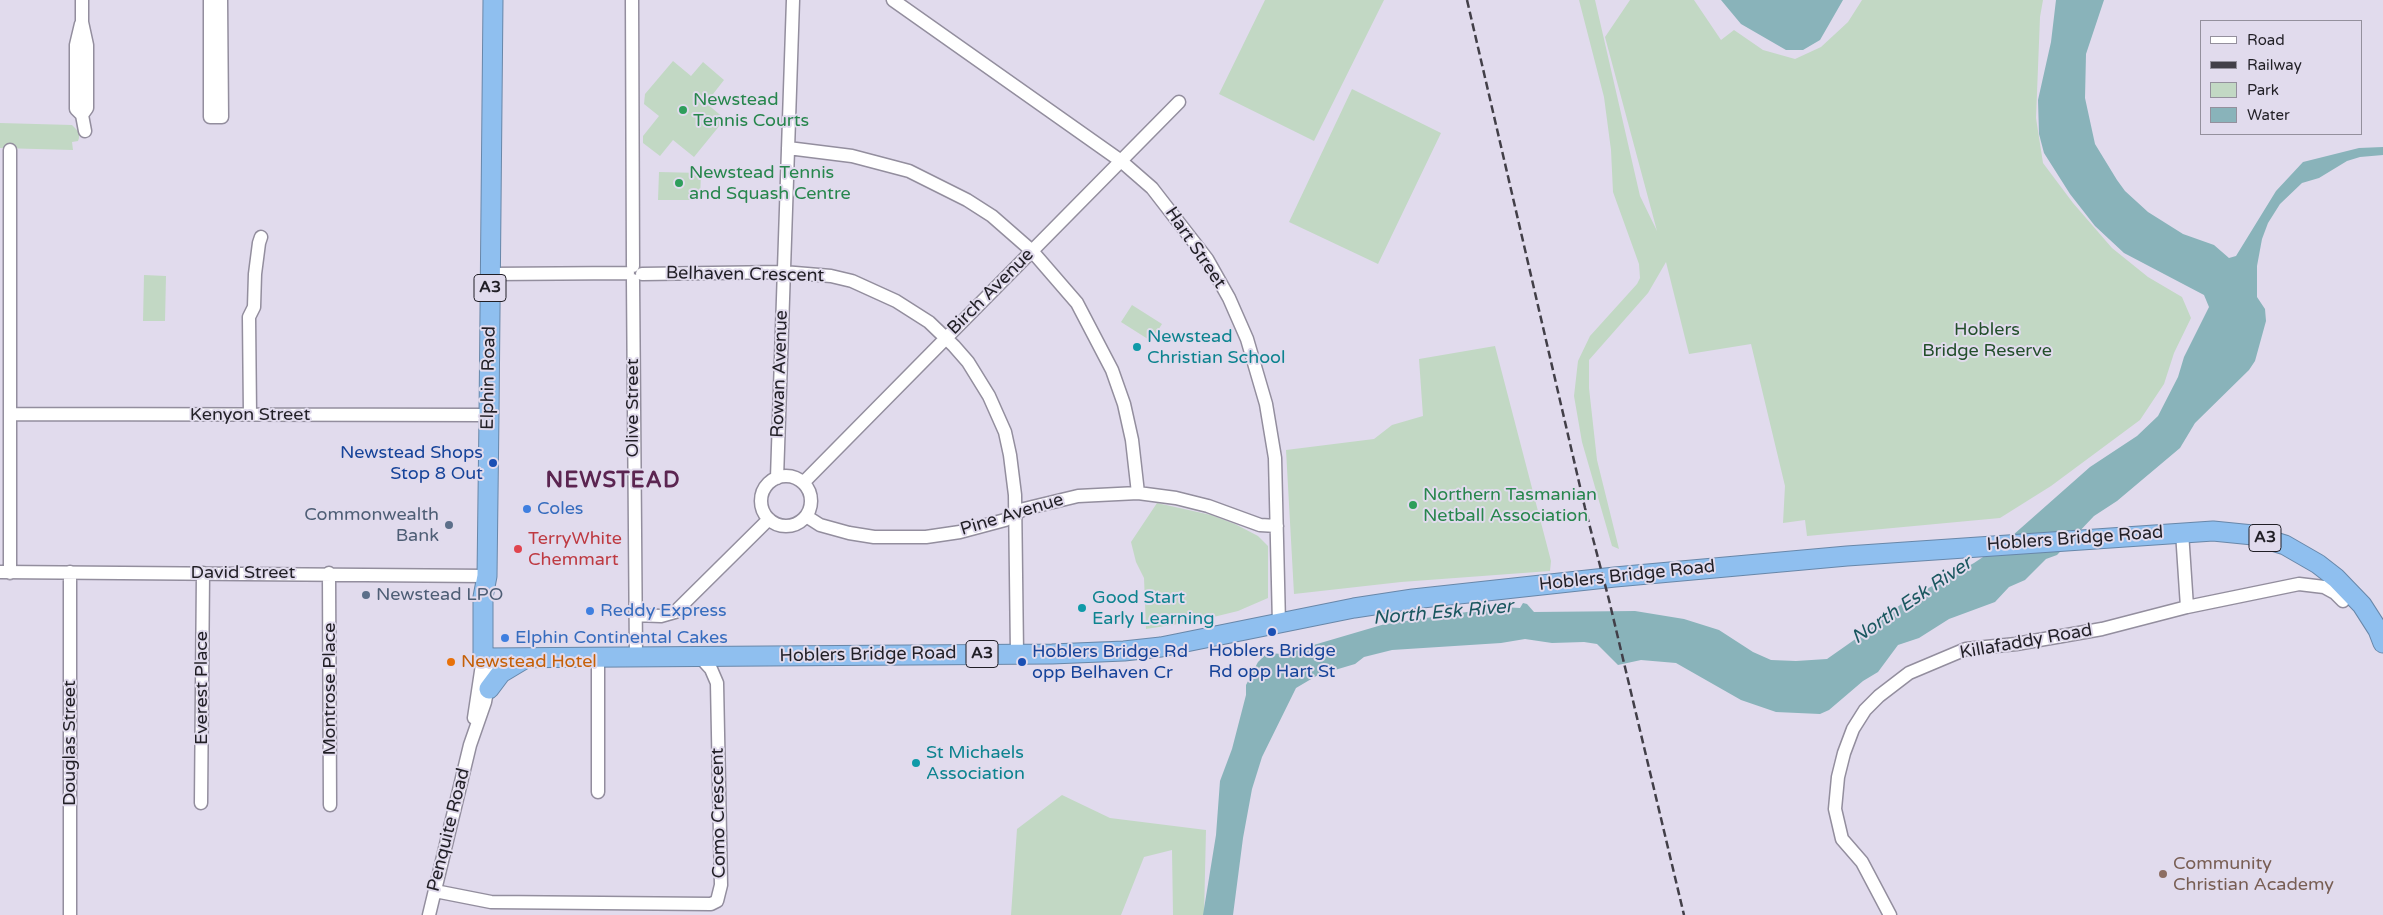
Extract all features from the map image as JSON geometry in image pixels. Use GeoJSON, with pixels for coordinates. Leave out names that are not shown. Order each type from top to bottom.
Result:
{"type":"FeatureCollection","features":[{"type":"Feature","properties":{"kind":"highway","name":"Elphin Road"},"geometry":{"type":"LineString","coordinates":[[488,658],[483,597],[487,576],[493,0]]}},
{"type":"Feature","properties":{"kind":"highway","name":"Hoblers Bridge Road"},"geometry":{"type":"LineString","coordinates":[[488,658],[1016,654],[1130,650],[1161,647],[1354,608],[1413,599],[1632,575],[1847,556],[2116,536],[2213,531],[2253,535],[2285,546],[2336,578],[2362,605],[2381,634]]}},
{"type":"Feature","properties":{"kind":"highway"},"geometry":{"type":"LineString","coordinates":[[488,689],[502,673],[527,658]]}},
{"type":"Feature","properties":{"kind":"street"},"geometry":{"type":"LineString","coordinates":[[82,0],[82,22],[87,45],[87,108],[82,115],[85,132]]}},
{"type":"Feature","properties":{"kind":"street"},"geometry":{"type":"LineString","coordinates":[[210,0],[210,117],[222,117],[221,0]]}},
{"type":"Feature","properties":{"kind":"street","name":"Olive Street"},"geometry":{"type":"LineString","coordinates":[[632,0],[636,657]]}},
{"type":"Feature","properties":{"kind":"street","name":"Rowan Avenue"},"geometry":{"type":"LineString","coordinates":[[777,478],[793,0]]}},
{"type":"Feature","properties":{"kind":"street","name":"Hart Street"},"geometry":{"type":"LineString","coordinates":[[893,0],[1121,161],[1152,188],[1207,259],[1229,298],[1247,338],[1266,404],[1273,443],[1278,526],[1279,624]]}},
{"type":"Feature","properties":{"kind":"street","name":"Birch Avenue"},"geometry":{"type":"LineString","coordinates":[[803,483],[1179,102]]}},
{"type":"Feature","properties":{"kind":"street"},"geometry":{"type":"LineString","coordinates":[[788,148],[852,156],[909,171],[967,200],[992,216],[1032,251],[1076,303],[1095,334],[1112,370],[1124,404],[1132,440],[1138,493]]}},
{"type":"Feature","properties":{"kind":"street"},"geometry":{"type":"LineString","coordinates":[[5,572],[10,414],[10,150]]}},
{"type":"Feature","properties":{"kind":"street"},"geometry":{"type":"LineString","coordinates":[[250,414],[249,318],[254,307],[255,274],[261,237]]}},
{"type":"Feature","properties":{"kind":"street","name":"Belhaven Crescent"},"geometry":{"type":"LineString","coordinates":[[490,274],[783,272],[831,276],[875,290],[917,314],[945,338],[975,373],[998,414],[1010,455],[1015,495],[1016,654]]}},
{"type":"Feature","properties":{"kind":"street","name":"Kenyon Street"},"geometry":{"type":"LineString","coordinates":[[10,414],[489,415]]}},
{"type":"Feature","properties":{"kind":"street"},"geometry":{"type":"LineString","coordinates":[[791,477],[803,483],[808,489],[811,503],[806,516],[800,522],[784,526],[768,519],[761,505],[761,496],[764,488],[777,478],[791,477]]}},
{"type":"Feature","properties":{"kind":"street","name":"Pine Avenue"},"geometry":{"type":"LineString","coordinates":[[806,516],[820,525],[832,529],[874,537],[926,537],[960,532],[1015,515],[1024,509],[1078,496],[1138,493],[1176,498],[1208,506],[1260,525],[1278,526]]}},
{"type":"Feature","properties":{"kind":"street"},"geometry":{"type":"LineString","coordinates":[[635,615],[661,616],[675,612],[768,519]]}},
{"type":"Feature","properties":{"kind":"street"},"geometry":{"type":"LineString","coordinates":[[2182,532],[2187,607]]}},
{"type":"Feature","properties":{"kind":"street","name":"David Street"},"geometry":{"type":"LineString","coordinates":[[5,572],[329,573],[487,576]]}},
{"type":"Feature","properties":{"kind":"street","name":"Douglas Street"},"geometry":{"type":"LineString","coordinates":[[70,572],[70,915]]}},
{"type":"Feature","properties":{"kind":"street","name":"Everest Place"},"geometry":{"type":"LineString","coordinates":[[202,803],[203,573]]}},
{"type":"Feature","properties":{"kind":"street","name":"Montrose Place"},"geometry":{"type":"LineString","coordinates":[[329,573],[330,805]]}},
{"type":"Feature","properties":{"kind":"street","name":"Killafaddy Road"},"geometry":{"type":"LineString","coordinates":[[1890,915],[1862,862],[1842,839],[1835,809],[1838,777],[1844,752],[1853,729],[1865,710],[1879,696],[1909,673],[1966,649],[2016,644],[2102,629],[2187,607],[2300,584],[2324,587],[2335,593],[2343,601]]}},
{"type":"Feature","properties":{"kind":"street"},"geometry":{"type":"LineString","coordinates":[[598,657],[598,792]]}},
{"type":"Feature","properties":{"kind":"street","name":"Como Crescent"},"geometry":{"type":"LineString","coordinates":[[435,891],[491,902],[710,904],[717,901],[721,885],[717,683],[710,669],[700,657]]}},
{"type":"Feature","properties":{"kind":"street","name":"Penquite Road"},"geometry":{"type":"LineString","coordinates":[[470,745],[488,689],[488,658]]}},
{"type":"Feature","properties":{"kind":"street","name":"Penquite Road"},"geometry":{"type":"LineString","coordinates":[[428,915],[470,745],[488,658]]}},
{"type":"Feature","properties":{"kind":"green space"},"geometry":{"type":"Polygon","coordinates":[[[1265,0],[1384,0],[1314,141],[1219,94],[1265,0]]]}},
{"type":"Feature","properties":{"kind":"green space","name":"Hoblers Bridge Reserve"},"geometry":{"type":"Polygon","coordinates":[[[1579,0],[1595,0],[1640,196],[1657,231],[1605,37],[1630,0],[1694,0],[1721,40],[1734,30],[1763,50],[1795,59],[1821,47],[1848,22],[1862,0],[2043,0],[2040,17],[2036,118],[2043,163],[2073,203],[2112,248],[2148,277],[2182,297],[2191,318],[2174,353],[2164,384],[2140,420],[2051,486],[2000,518],[1807,536],[1805,520],[1783,523],[1785,486],[1751,344],[1689,354],[1666,262],[1648,293],[1589,360],[1589,388],[1597,460],[1619,549],[1612,546],[1582,442],[1574,396],[1578,361],[1590,336],[1637,284],[1640,278],[1639,264],[1613,192],[1611,150],[1604,97],[1579,0]]]}},
{"type":"Feature","properties":{"kind":"green space","name":"Newstead Tennis Courts"},"geometry":{"type":"Polygon","coordinates":[[[673,61],[691,76],[703,62],[724,80],[706,103],[725,119],[694,157],[673,140],[660,156],[643,143],[643,136],[659,116],[644,104],[645,94],[673,61]]]}},
{"type":"Feature","properties":{"kind":"green space"},"geometry":{"type":"Polygon","coordinates":[[[1352,89],[1441,133],[1378,264],[1289,222],[1352,89]]]}},
{"type":"Feature","properties":{"kind":"green space"},"geometry":{"type":"Polygon","coordinates":[[[0,123],[72,125],[79,132],[79,138],[78,141],[72,142],[73,150],[0,148],[0,123]]]}},
{"type":"Feature","properties":{"kind":"green space"},"geometry":{"type":"Polygon","coordinates":[[[659,172],[701,173],[700,200],[658,200],[659,172]]]}},
{"type":"Feature","properties":{"kind":"green space"},"geometry":{"type":"Polygon","coordinates":[[[144,275],[166,276],[165,321],[143,321],[144,275]]]}},
{"type":"Feature","properties":{"kind":"green space"},"geometry":{"type":"Polygon","coordinates":[[[1132,305],[1162,324],[1151,341],[1121,322],[1132,305]]]}},
{"type":"Feature","properties":{"kind":"green space","name":"Northern Tasmanian Netball Association"},"geometry":{"type":"Polygon","coordinates":[[[1495,346],[1551,561],[1550,571],[1401,582],[1294,594],[1286,450],[1374,439],[1392,425],[1423,416],[1419,359],[1495,346]]]}},
{"type":"Feature","properties":{"kind":"green space"},"geometry":{"type":"Polygon","coordinates":[[[1157,503],[1211,515],[1235,524],[1258,536],[1268,546],[1268,598],[1238,611],[1197,621],[1146,629],[1144,578],[1136,562],[1131,542],[1157,503]]]}},
{"type":"Feature","properties":{"kind":"green space"},"geometry":{"type":"Polygon","coordinates":[[[1062,795],[1110,818],[1206,830],[1204,915],[1173,915],[1172,850],[1144,857],[1121,915],[1011,915],[1017,829],[1062,795]]]}},
{"type":"Feature","properties":{"kind":"water"},"geometry":{"type":"Polygon","coordinates":[[[1721,0],[1843,0],[1820,40],[1803,50],[1786,50],[1741,24],[1721,0]]]}},
{"type":"Feature","properties":{"kind":"water","name":"North Esk River"},"geometry":{"type":"Polygon","coordinates":[[[2056,0],[2104,0],[2086,54],[2085,98],[2095,144],[2117,180],[2125,191],[2148,212],[2183,234],[2214,245],[2229,258],[2236,256],[2276,191],[2303,162],[2359,148],[2383,147],[2383,155],[2360,157],[2347,161],[2319,178],[2302,183],[2280,204],[2268,223],[2262,239],[2257,266],[2257,297],[2265,309],[2266,321],[2255,361],[2249,370],[2195,423],[2180,448],[2117,501],[2094,516],[2057,555],[2046,559],[2025,580],[2009,587],[1995,602],[1949,619],[1919,638],[1898,645],[1878,672],[1863,681],[1829,710],[1820,714],[1776,712],[1741,700],[1676,663],[1641,660],[1618,665],[1597,644],[1584,642],[1552,643],[1525,639],[1501,643],[1392,650],[1364,657],[1355,664],[1318,675],[1296,688],[1262,757],[1252,789],[1243,838],[1233,915],[1203,915],[1216,835],[1220,781],[1232,749],[1246,695],[1246,685],[1258,662],[1267,653],[1283,654],[1385,624],[1501,607],[1520,608],[1523,603],[1527,604],[1534,612],[1635,611],[1684,619],[1719,630],[1753,652],[1771,660],[1827,659],[1874,626],[1905,601],[1974,563],[2004,543],[2090,467],[2137,436],[2158,416],[2178,377],[2184,357],[2209,307],[2204,295],[2124,253],[2095,226],[2070,194],[2044,153],[2039,134],[2038,100],[2051,42],[2056,0]]]}},
{"type":"Feature","properties":{"kind":"railway"},"geometry":{"type":"LineString","coordinates":[[1467,0],[1585,508],[1609,600],[1684,915]]}},
{"type":"Feature","properties":{"kind":"place","name":"Newstead Tennis Courts"},"geometry":{"type":"Point","coordinates":[683,110]}},
{"type":"Feature","properties":{"kind":"place","name":"Newstead Tennis and Squash Centre"},"geometry":{"type":"Point","coordinates":[679,183]}},
{"type":"Feature","properties":{"kind":"place","name":"Newstead Christian School"},"geometry":{"type":"Point","coordinates":[1137,347]}},
{"type":"Feature","properties":{"kind":"place","name":"Newstead Shops Stop 8 Out"},"geometry":{"type":"Point","coordinates":[493,463]}},
{"type":"Feature","properties":{"kind":"place","name":"Northern Tasmanian Netball Association"},"geometry":{"type":"Point","coordinates":[1413,505]}},
{"type":"Feature","properties":{"kind":"place","name":"Coles"},"geometry":{"type":"Point","coordinates":[527,509]}},
{"type":"Feature","properties":{"kind":"place","name":"Commonwealth Bank"},"geometry":{"type":"Point","coordinates":[449,525]}},
{"type":"Feature","properties":{"kind":"place","name":"TerryWhite Chemmart"},"geometry":{"type":"Point","coordinates":[518,549]}},
{"type":"Feature","properties":{"kind":"place","name":"Newstead LPO"},"geometry":{"type":"Point","coordinates":[366,595]}},
{"type":"Feature","properties":{"kind":"place","name":"Good Start Early Learning"},"geometry":{"type":"Point","coordinates":[1082,608]}},
{"type":"Feature","properties":{"kind":"place","name":"Reddy Express"},"geometry":{"type":"Point","coordinates":[590,611]}},
{"type":"Feature","properties":{"kind":"place","name":"Hoblers Bridge Rd opp Hart St"},"geometry":{"type":"Point","coordinates":[1272,632]}},
{"type":"Feature","properties":{"kind":"place","name":"Elphin Continental Cakes"},"geometry":{"type":"Point","coordinates":[505,638]}},
{"type":"Feature","properties":{"kind":"place","name":"Newstead Hotel"},"geometry":{"type":"Point","coordinates":[451,662]}},
{"type":"Feature","properties":{"kind":"place","name":"Hoblers Bridge Rd opp Belhaven Cr"},"geometry":{"type":"Point","coordinates":[1022,662]}},
{"type":"Feature","properties":{"kind":"place","name":"St Michaels Association"},"geometry":{"type":"Point","coordinates":[916,763]}},
{"type":"Feature","properties":{"kind":"place","name":"Community Christian Academy"},"geometry":{"type":"Point","coordinates":[2163,874]}},
{"type":"Feature","properties":{"kind":"district","name":"NEWSTEAD"},"geometry":{"type":"Point","coordinates":[613,481]}}]}
